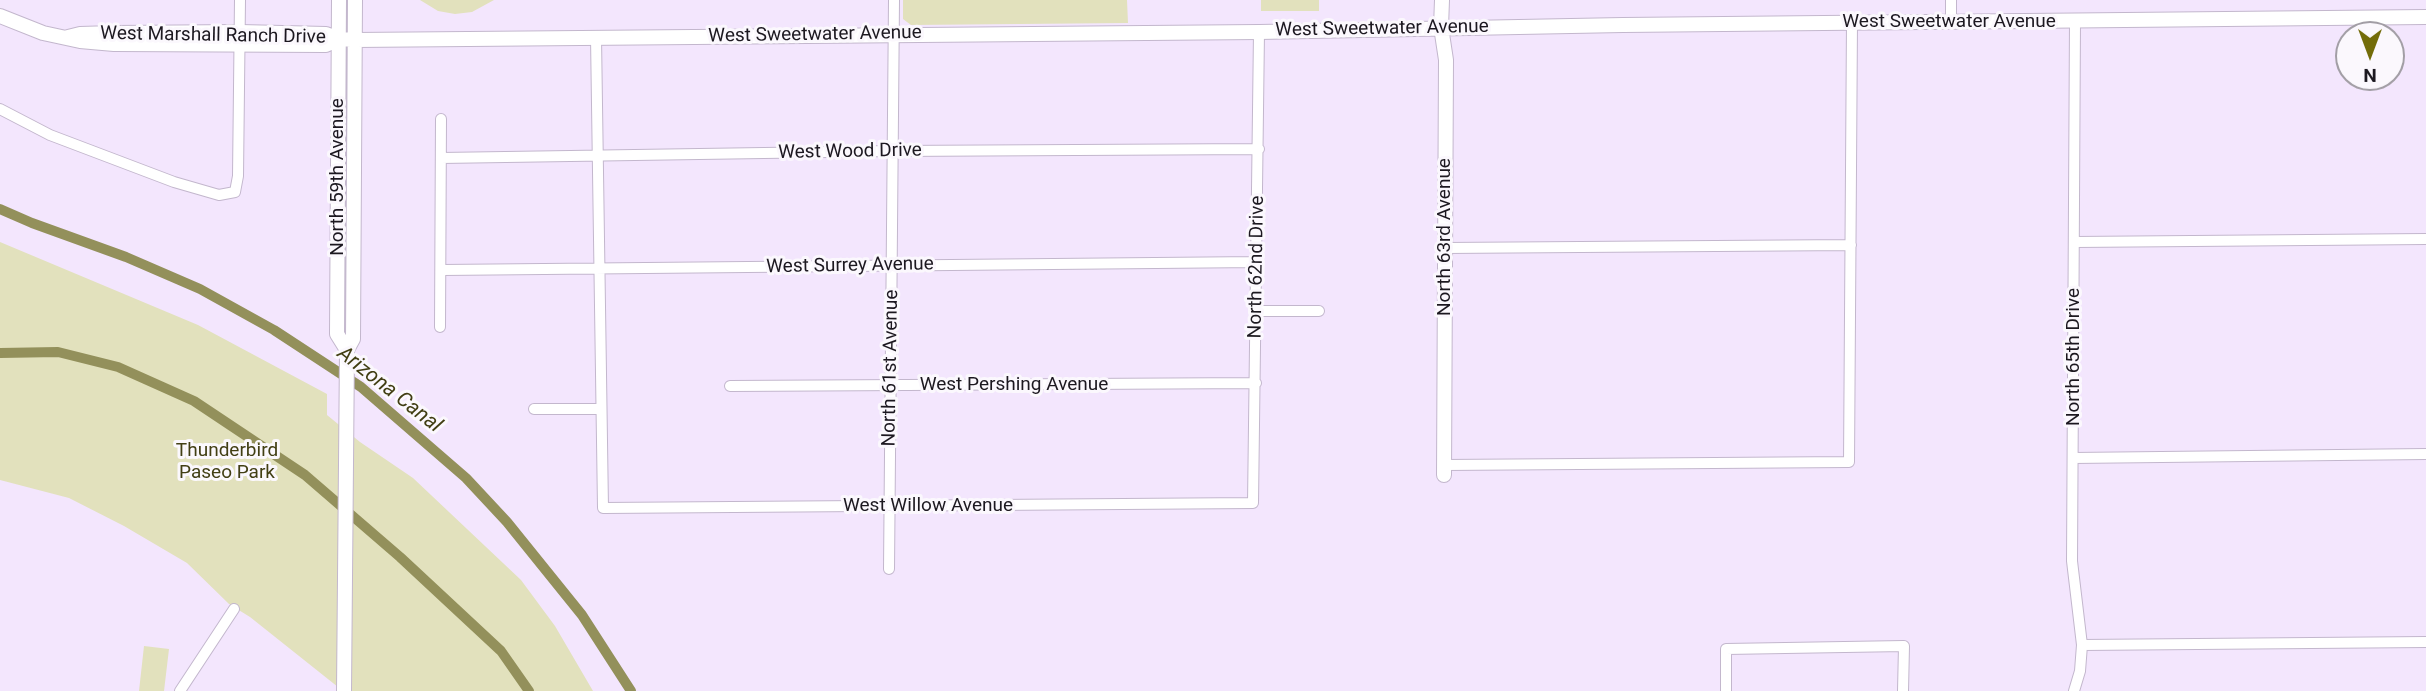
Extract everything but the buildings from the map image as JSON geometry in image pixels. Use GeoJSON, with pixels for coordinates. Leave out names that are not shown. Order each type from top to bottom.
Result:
{"type":"FeatureCollection","features":[{"type":"Feature","properties":{"kind":"street"},"geometry":{"type":"LineString","coordinates":[[0,108],[50,135],[174,182],[219,195],[235,192],[238,176],[240,0]]}},
{"type":"Feature","properties":{"kind":"street","name":"North 59th Avenue"},"geometry":{"type":"LineString","coordinates":[[339,0],[337,334],[347,358]]}},
{"type":"Feature","properties":{"kind":"street","name":"North 59th Avenue"},"geometry":{"type":"LineString","coordinates":[[344,691],[346,393],[347,358],[353,339],[355,0]]}},
{"type":"Feature","properties":{"kind":"street","name":"North 61st Avenue"},"geometry":{"type":"LineString","coordinates":[[889,569],[894,0]]}},
{"type":"Feature","properties":{"kind":"street","name":"North 63rd Avenue"},"geometry":{"type":"LineString","coordinates":[[1442,0],[1441,27],[1446,60],[1444,470]]}},
{"type":"Feature","properties":{"kind":"street"},"geometry":{"type":"LineString","coordinates":[[1951,0],[1951,21]]}},
{"type":"Feature","properties":{"kind":"street","name":"West Marshall Ranch Drive"},"geometry":{"type":"LineString","coordinates":[[0,16],[24,27],[80,41],[114,44],[326,34],[338,39]]}},
{"type":"Feature","properties":{"kind":"street","name":"West Sweetwater Avenue"},"geometry":{"type":"LineString","coordinates":[[338,39],[1259,32],[1441,27],[2426,16]]}},
{"type":"Feature","properties":{"kind":"street","name":"North 65th Drive"},"geometry":{"type":"LineString","coordinates":[[2074,691],[2080,671],[2082,645],[2072,561],[2075,21]]}},
{"type":"Feature","properties":{"kind":"street"},"geometry":{"type":"LineString","coordinates":[[1444,470],[1849,462],[1852,22]]}},
{"type":"Feature","properties":{"kind":"street","name":"North 62nd Drive"},"geometry":{"type":"LineString","coordinates":[[1253,503],[1259,32]]}},
{"type":"Feature","properties":{"kind":"street"},"geometry":{"type":"LineString","coordinates":[[534,409],[601,409],[596,37]]}},
{"type":"Feature","properties":{"kind":"street"},"geometry":{"type":"LineString","coordinates":[[440,327],[441,119]]}},
{"type":"Feature","properties":{"kind":"street","name":"West Wood Drive"},"geometry":{"type":"LineString","coordinates":[[441,158],[1259,149]]}},
{"type":"Feature","properties":{"kind":"street"},"geometry":{"type":"LineString","coordinates":[[2075,242],[2426,239]]}},
{"type":"Feature","properties":{"kind":"street"},"geometry":{"type":"LineString","coordinates":[[1446,248],[1851,245]]}},
{"type":"Feature","properties":{"kind":"street","name":"West Surrey Avenue"},"geometry":{"type":"LineString","coordinates":[[442,270],[1257,262]]}},
{"type":"Feature","properties":{"kind":"street"},"geometry":{"type":"LineString","coordinates":[[1256,311],[1319,311]]}},
{"type":"Feature","properties":{"kind":"street","name":"West Pershing Avenue"},"geometry":{"type":"LineString","coordinates":[[730,386],[1256,383]]}},
{"type":"Feature","properties":{"kind":"street","name":"West Willow Avenue"},"geometry":{"type":"LineString","coordinates":[[601,409],[603,508],[1253,503]]}},
{"type":"Feature","properties":{"kind":"street"},"geometry":{"type":"LineString","coordinates":[[2073,458],[2426,454]]}},
{"type":"Feature","properties":{"kind":"street"},"geometry":{"type":"LineString","coordinates":[[180,691],[234,609]]}},
{"type":"Feature","properties":{"kind":"street"},"geometry":{"type":"LineString","coordinates":[[2082,645],[2426,642]]}},
{"type":"Feature","properties":{"kind":"street"},"geometry":{"type":"LineString","coordinates":[[1726,691],[1726,649],[1904,646],[1903,691]]}},
{"type":"Feature","properties":{"kind":"green space"},"geometry":{"type":"Polygon","coordinates":[[[420,0],[494,0],[472,12],[455,14],[438,11],[420,0]]]}},
{"type":"Feature","properties":{"kind":"green space"},"geometry":{"type":"Polygon","coordinates":[[[903,0],[1127,0],[1128,23],[911,25],[903,19],[903,0]]]}},
{"type":"Feature","properties":{"kind":"green space"},"geometry":{"type":"Polygon","coordinates":[[[1261,0],[1319,0],[1319,11],[1261,11],[1261,0]]]}},
{"type":"Feature","properties":{"kind":"green space","name":"Thunderbird Paseo Park"},"geometry":{"type":"Polygon","coordinates":[[[0,242],[198,325],[327,394],[327,415],[360,442],[413,478],[521,580],[555,626],[593,691],[343,691],[250,617],[229,604],[187,563],[69,498],[0,480],[0,242]]]}},
{"type":"Feature","properties":{"kind":"green space"},"geometry":{"type":"Polygon","coordinates":[[[144,646],[169,649],[164,691],[139,691],[144,646]]]}},
{"type":"Feature","properties":{"kind":"waterway","name":"Arizona Canal"},"geometry":{"type":"LineString","coordinates":[[0,209],[126,257],[200,289],[274,330],[361,387],[466,478],[507,522],[582,615],[631,691]]}},
{"type":"Feature","properties":{"kind":"waterway"},"geometry":{"type":"LineString","coordinates":[[0,353],[58,352],[118,367],[194,401],[305,475],[400,557],[501,651],[529,691]]}}]}
